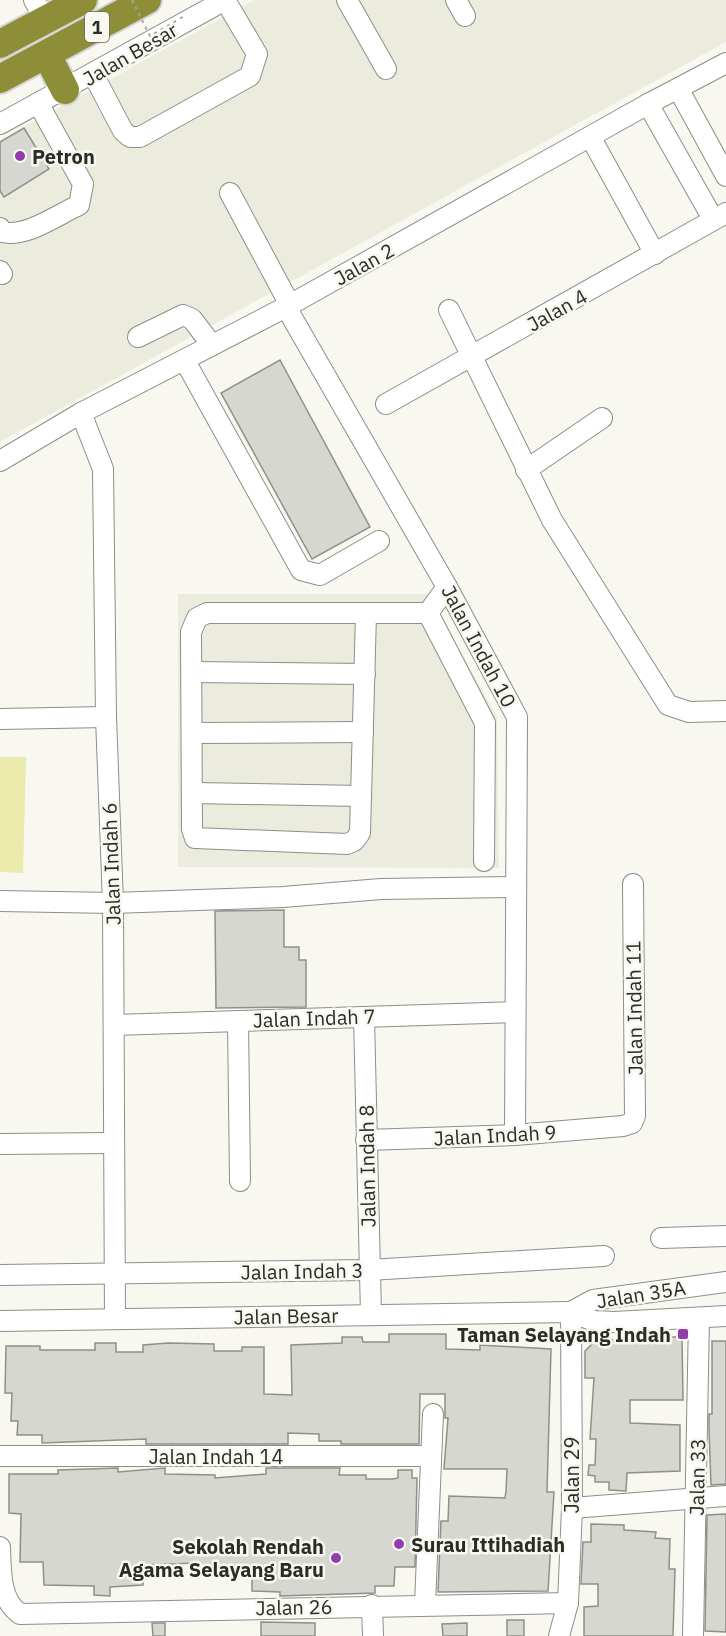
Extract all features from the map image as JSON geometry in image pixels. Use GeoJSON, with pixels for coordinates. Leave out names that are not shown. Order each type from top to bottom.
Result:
{"type":"FeatureCollection","features":[{"type":"Feature","properties":{"kind":"highway","name":"1"},"geometry":{"type":"LineString","coordinates":[[0,44],[40,10],[83,0]]}},
{"type":"Feature","properties":{"kind":"highway","name":"1"},"geometry":{"type":"LineString","coordinates":[[0,80],[147,0]]}},
{"type":"Feature","properties":{"kind":"highway"},"geometry":{"type":"LineString","coordinates":[[47,55],[65,90]]}},
{"type":"Feature","properties":{"kind":"street","name":"Jalan Besar"},"geometry":{"type":"LineString","coordinates":[[0,124],[225,0]]}},
{"type":"Feature","properties":{"kind":"street"},"geometry":{"type":"LineString","coordinates":[[93,74],[123,131],[130,137],[140,137],[250,76],[257,54],[225,0]]}},
{"type":"Feature","properties":{"kind":"street"},"geometry":{"type":"LineString","coordinates":[[347,0],[386,69]]}},
{"type":"Feature","properties":{"kind":"street","name":"Jalan 2"},"geometry":{"type":"LineString","coordinates":[[0,461],[81,413],[288,306],[648,104],[679,90],[726,63]]}},
{"type":"Feature","properties":{"kind":"street"},"geometry":{"type":"LineString","coordinates":[[679,90],[719,149],[726,176]]}},
{"type":"Feature","properties":{"kind":"street"},"geometry":{"type":"LineString","coordinates":[[0,228],[2,232],[13,235],[23,231],[79,205],[83,194],[82,184],[38,103]]}},
{"type":"Feature","properties":{"kind":"street"},"geometry":{"type":"LineString","coordinates":[[648,104],[720,216]]}},
{"type":"Feature","properties":{"kind":"street"},"geometry":{"type":"LineString","coordinates":[[591,138],[655,254]]}},
{"type":"Feature","properties":{"kind":"street","name":"Jalan Indah 10"},"geometry":{"type":"LineString","coordinates":[[230,193],[288,306],[447,587],[517,717],[515,1135]]}},
{"type":"Feature","properties":{"kind":"street","name":"Jalan 4"},"geometry":{"type":"LineString","coordinates":[[386,404],[720,216]]}},
{"type":"Feature","properties":{"kind":"street"},"geometry":{"type":"LineString","coordinates":[[448,310],[552,520],[668,705],[689,712],[726,711]]}},
{"type":"Feature","properties":{"kind":"street"},"geometry":{"type":"LineString","coordinates":[[138,337],[183,315],[192,319],[212,345]]}},
{"type":"Feature","properties":{"kind":"street"},"geometry":{"type":"LineString","coordinates":[[185,360],[301,570],[320,575],[379,541]]}},
{"type":"Feature","properties":{"kind":"street","name":"Jalan Indah 6"},"geometry":{"type":"LineString","coordinates":[[81,413],[103,469],[106,717],[113,903],[115,1319]]}},
{"type":"Feature","properties":{"kind":"street"},"geometry":{"type":"LineString","coordinates":[[526,470],[602,418]]}},
{"type":"Feature","properties":{"kind":"street"},"geometry":{"type":"LineString","coordinates":[[428,613],[447,587]]}},
{"type":"Feature","properties":{"kind":"street"},"geometry":{"type":"LineString","coordinates":[[366,614],[362,796],[360,833],[354,841],[347,844],[195,838],[192,829],[191,632],[197,618],[207,613],[428,613]]}},
{"type":"Feature","properties":{"kind":"street"},"geometry":{"type":"LineString","coordinates":[[428,613],[485,723],[484,861]]}},
{"type":"Feature","properties":{"kind":"street"},"geometry":{"type":"LineString","coordinates":[[193,672],[365,674]]}},
{"type":"Feature","properties":{"kind":"street"},"geometry":{"type":"LineString","coordinates":[[0,719],[106,717]]}},
{"type":"Feature","properties":{"kind":"street"},"geometry":{"type":"LineString","coordinates":[[193,733],[363,732]]}},
{"type":"Feature","properties":{"kind":"street"},"geometry":{"type":"LineString","coordinates":[[193,793],[362,796]]}},
{"type":"Feature","properties":{"kind":"street","name":"Jalan Indah 11"},"geometry":{"type":"LineString","coordinates":[[623,1126],[632,1123],[635,1116],[633,884]]}},
{"type":"Feature","properties":{"kind":"street"},"geometry":{"type":"LineString","coordinates":[[0,901],[113,903],[273,898],[381,889],[516,887]]}},
{"type":"Feature","properties":{"kind":"street","name":"Jalan Indah 7"},"geometry":{"type":"LineString","coordinates":[[114,1025],[515,1012]]}},
{"type":"Feature","properties":{"kind":"street","name":"Jalan Indah 8"},"geometry":{"type":"LineString","coordinates":[[364,1017],[371,1315]]}},
{"type":"Feature","properties":{"kind":"street"},"geometry":{"type":"LineString","coordinates":[[238,1021],[240,1181]]}},
{"type":"Feature","properties":{"kind":"street","name":"Jalan Indah 9"},"geometry":{"type":"LineString","coordinates":[[366,1140],[515,1135],[623,1126]]}},
{"type":"Feature","properties":{"kind":"street"},"geometry":{"type":"LineString","coordinates":[[0,1144],[114,1143]]}},
{"type":"Feature","properties":{"kind":"street"},"geometry":{"type":"LineString","coordinates":[[661,1238],[726,1236]]}},
{"type":"Feature","properties":{"kind":"street","name":"Jalan Indah 3"},"geometry":{"type":"LineString","coordinates":[[0,1275],[369,1270],[604,1256]]}},
{"type":"Feature","properties":{"kind":"street","name":"Jalan 35A"},"geometry":{"type":"LineString","coordinates":[[571,1312],[593,1300],[726,1282]]}},
{"type":"Feature","properties":{"kind":"street","name":"Jalan Besar"},"geometry":{"type":"LineString","coordinates":[[0,1321],[571,1312]]}},
{"type":"Feature","properties":{"kind":"street","name":"Jalan 35A"},"geometry":{"type":"LineString","coordinates":[[571,1312],[594,1321],[726,1316]]}},
{"type":"Feature","properties":{"kind":"street","name":"Jalan 29"},"geometry":{"type":"LineString","coordinates":[[559,1636],[568,1603],[572,1508],[571,1312]]}},
{"type":"Feature","properties":{"kind":"street","name":"Jalan 33"},"geometry":{"type":"LineString","coordinates":[[693,1636],[699,1318]]}},
{"type":"Feature","properties":{"kind":"street"},"geometry":{"type":"LineString","coordinates":[[425,1604],[433,1414]]}},
{"type":"Feature","properties":{"kind":"street","name":"Jalan Indah 14"},"geometry":{"type":"LineString","coordinates":[[0,1456],[431,1456]]}},
{"type":"Feature","properties":{"kind":"street"},"geometry":{"type":"LineString","coordinates":[[572,1508],[726,1496]]}},
{"type":"Feature","properties":{"kind":"street","name":"Jalan 26"},"geometry":{"type":"LineString","coordinates":[[0,1547],[1,1596],[8,1608],[20,1614],[372,1605],[568,1603]]}},
{"type":"Feature","properties":{"kind":"street"},"geometry":{"type":"LineString","coordinates":[[372,1605],[373,1636]]}},
{"type":"Feature","properties":{"kind":"path"},"geometry":{"type":"LineString","coordinates":[[132,0],[150,36],[186,15]]}},
{"type":"Feature","properties":{"kind":"shaded area"},"geometry":{"type":"Polygon","coordinates":[[[254,0],[726,0],[726,42],[0,442],[0,140],[254,0]]]}},
{"type":"Feature","properties":{"kind":"shaded area"},"geometry":{"type":"Polygon","coordinates":[[[178,594],[428,594],[497,717],[499,868],[178,867],[178,594]]]}},
{"type":"Feature","properties":{"kind":"green space"},"geometry":{"type":"Polygon","coordinates":[[[0,757],[26,757],[23,873],[0,872],[0,757]]]}},
{"type":"Feature","properties":{"kind":"building","name":"Petron"},"geometry":{"type":"Polygon","coordinates":[[[24,128],[49,169],[4,197],[0,191],[0,142],[24,128]]]}},
{"type":"Feature","properties":{"kind":"building"},"geometry":{"type":"Polygon","coordinates":[[[280,360],[370,527],[312,559],[221,393],[280,360]]]}},
{"type":"Feature","properties":{"kind":"building"},"geometry":{"type":"Polygon","coordinates":[[[284,910],[284,947],[299,947],[299,960],[306,960],[306,1007],[216,1008],[215,911],[284,910]]]}},
{"type":"Feature","properties":{"kind":"building"},"geometry":{"type":"Polygon","coordinates":[[[389,1334],[446,1334],[446,1349],[480,1350],[480,1345],[551,1349],[547,1492],[554,1492],[548,1591],[438,1592],[441,1521],[448,1521],[449,1496],[505,1498],[507,1469],[444,1469],[448,1418],[445,1418],[445,1394],[420,1394],[419,1444],[341,1444],[341,1441],[319,1441],[319,1434],[288,1433],[288,1444],[146,1444],[146,1439],[42,1443],[42,1435],[17,1435],[18,1421],[11,1421],[12,1393],[5,1393],[6,1346],[40,1346],[40,1350],[95,1350],[95,1343],[116,1343],[116,1352],[143,1352],[143,1345],[168,1343],[214,1344],[214,1351],[242,1351],[242,1347],[264,1347],[264,1394],[292,1395],[291,1345],[342,1343],[342,1337],[362,1337],[363,1342],[389,1342],[389,1334]]]}},
{"type":"Feature","properties":{"kind":"building"},"geometry":{"type":"Polygon","coordinates":[[[637,1337],[682,1337],[683,1400],[630,1400],[630,1423],[680,1425],[680,1471],[627,1473],[626,1491],[609,1490],[609,1482],[595,1482],[595,1476],[588,1475],[589,1465],[595,1465],[596,1439],[590,1439],[594,1378],[585,1378],[585,1351],[596,1340],[637,1340],[637,1337]]]}},
{"type":"Feature","properties":{"kind":"building"},"geometry":{"type":"Polygon","coordinates":[[[712,1341],[726,1341],[726,1484],[711,1485],[709,1414],[712,1414],[712,1341]]]}},
{"type":"Feature","properties":{"kind":"building"},"geometry":{"type":"Polygon","coordinates":[[[118,1468],[118,1472],[165,1468],[165,1474],[215,1475],[215,1478],[266,1474],[266,1468],[340,1468],[339,1475],[366,1475],[366,1479],[393,1479],[398,1478],[398,1470],[412,1470],[412,1478],[417,1478],[415,1567],[395,1567],[394,1586],[375,1586],[375,1593],[280,1596],[280,1592],[252,1591],[252,1570],[196,1567],[196,1563],[143,1565],[143,1585],[110,1587],[110,1596],[94,1595],[94,1586],[44,1585],[43,1562],[20,1562],[21,1514],[9,1513],[9,1474],[58,1474],[58,1470],[118,1468]]]}},
{"type":"Feature","properties":{"kind":"building"},"geometry":{"type":"Polygon","coordinates":[[[726,1514],[726,1632],[705,1631],[707,1515],[726,1514]]]}},
{"type":"Feature","properties":{"kind":"building"},"geometry":{"type":"Polygon","coordinates":[[[591,1524],[624,1525],[624,1530],[656,1532],[655,1538],[670,1539],[669,1569],[675,1569],[673,1636],[584,1636],[584,1607],[598,1606],[598,1584],[581,1584],[583,1542],[591,1542],[591,1524]]]}},
{"type":"Feature","properties":{"kind":"building"},"geometry":{"type":"Polygon","coordinates":[[[507,1620],[524,1620],[524,1636],[507,1636],[507,1620]]]}},
{"type":"Feature","properties":{"kind":"building"},"geometry":{"type":"Polygon","coordinates":[[[261,1622],[315,1623],[315,1636],[261,1636],[261,1622]]]}},
{"type":"Feature","properties":{"kind":"building"},"geometry":{"type":"Polygon","coordinates":[[[152,1623],[165,1623],[165,1636],[153,1636],[152,1623]]]}},
{"type":"Feature","properties":{"kind":"building"},"geometry":{"type":"Polygon","coordinates":[[[467,1623],[467,1636],[443,1636],[442,1624],[467,1623]]]}},
{"type":"Feature","properties":{"kind":"place","name":"Petron"},"geometry":{"type":"Point","coordinates":[20,156]}},
{"type":"Feature","properties":{"kind":"place","name":"Taman Selayang Indah"},"geometry":{"type":"Point","coordinates":[683,1334]}},
{"type":"Feature","properties":{"kind":"place","name":"Surau Ittihadiah"},"geometry":{"type":"Point","coordinates":[399,1544]}},
{"type":"Feature","properties":{"kind":"place","name":"Sekolah Rendah Agama Selayang Baru"},"geometry":{"type":"Point","coordinates":[336,1558]}}]}
